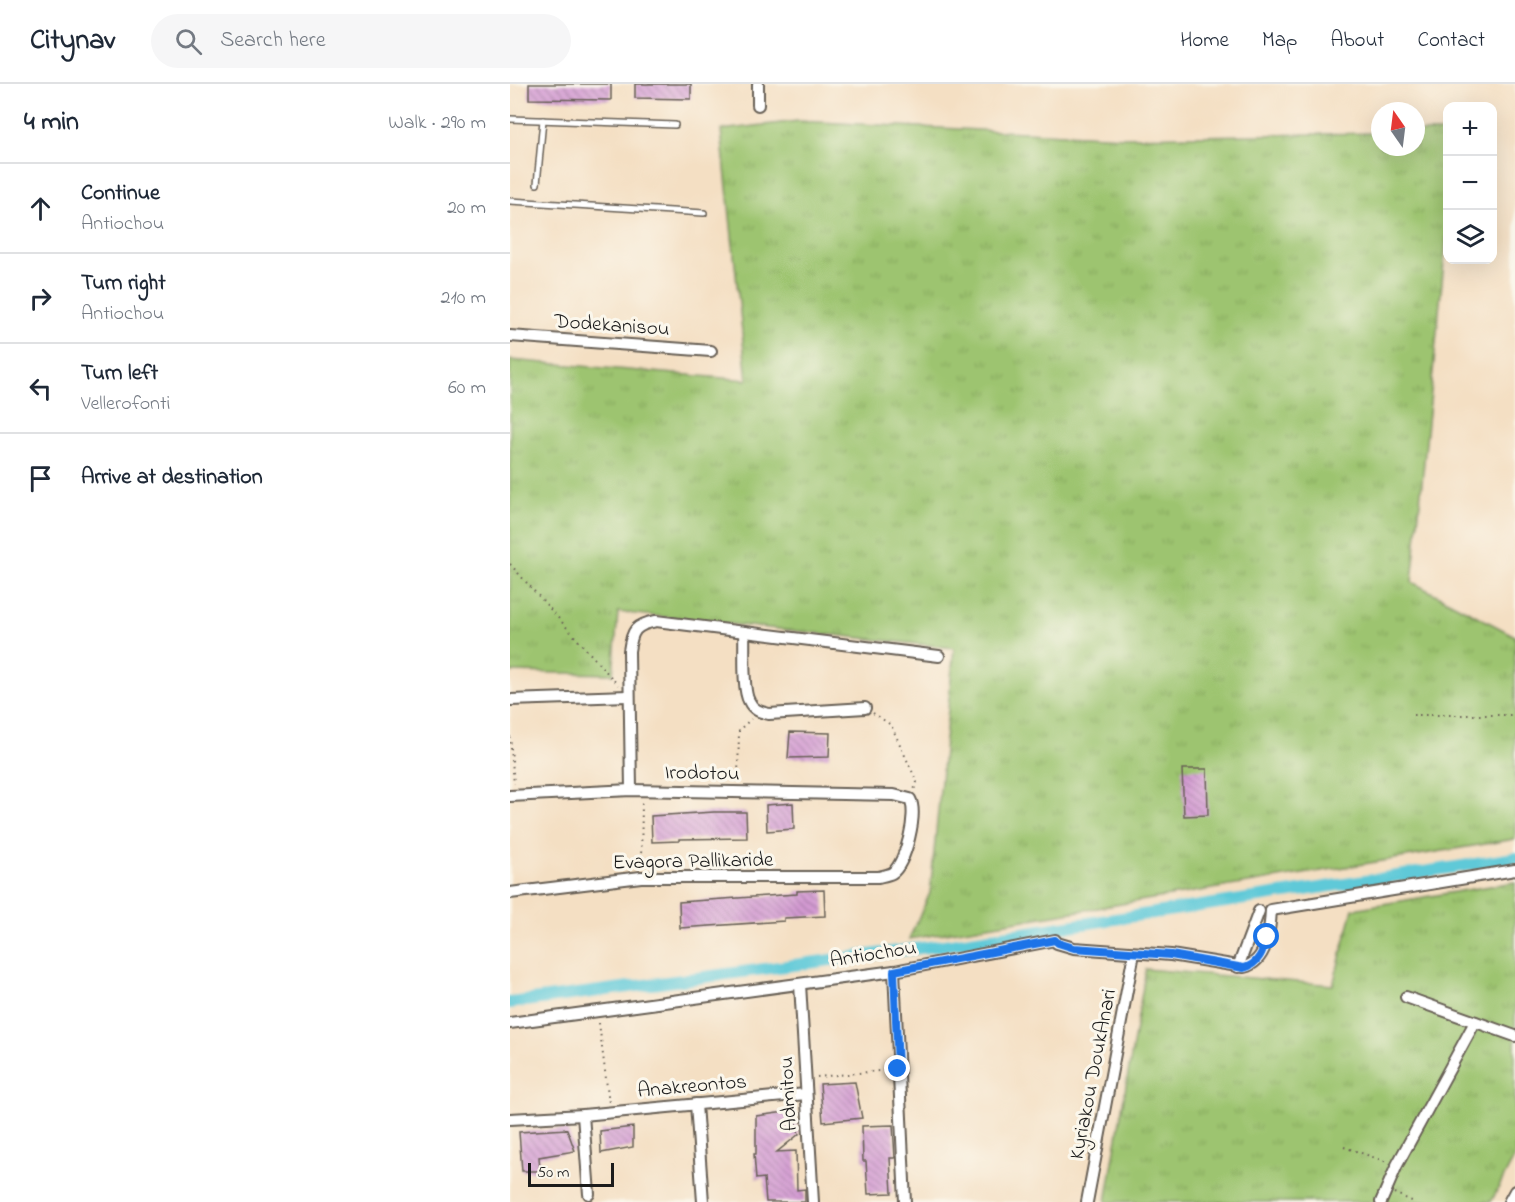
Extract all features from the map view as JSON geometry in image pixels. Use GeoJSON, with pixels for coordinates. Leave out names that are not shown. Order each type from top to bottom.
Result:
{"type":"FeatureCollection","features":[{"type":"Feature","properties":{"kind":"street"},"geometry":{"type":"LineString","coordinates":[[758,84],[758,105]]}},
{"type":"Feature","properties":{"kind":"street","name":"Dodekanisou"},"geometry":{"type":"LineString","coordinates":[[510,336],[711,351]]}},
{"type":"Feature","properties":{"kind":"street"},"geometry":{"type":"LineString","coordinates":[[636,790],[628,696],[631,636],[635,629],[642,625],[656,621],[939,656]]}},
{"type":"Feature","properties":{"kind":"street"},"geometry":{"type":"LineString","coordinates":[[744,632],[747,696],[759,712],[769,714],[865,708]]}},
{"type":"Feature","properties":{"kind":"street"},"geometry":{"type":"LineString","coordinates":[[510,700],[628,696]]}},
{"type":"Feature","properties":{"kind":"street","name":"Irodotou"},"geometry":{"type":"LineString","coordinates":[[513,796],[636,790],[894,795],[910,798]]}},
{"type":"Feature","properties":{"kind":"street","name":"Evagora Pallikaride"},"geometry":{"type":"LineString","coordinates":[[510,893],[641,877],[878,878],[891,873],[899,865],[904,854],[914,813],[910,798]]}},
{"type":"Feature","properties":{"kind":"street"},"geometry":{"type":"LineString","coordinates":[[1259,911],[1238,967],[1244,968],[1254,963],[1261,953],[1267,937],[1271,910],[1515,870]]}},
{"type":"Feature","properties":{"kind":"street","name":"Antiochou"},"geometry":{"type":"LineString","coordinates":[[510,1023],[894,971],[1055,940],[1074,948],[1171,955],[1238,967]]}},
{"type":"Feature","properties":{"kind":"street","name":"Kyriakou DoukAnari"},"geometry":{"type":"LineString","coordinates":[[1088,1202],[1134,953]]}},
{"type":"Feature","properties":{"kind":"street"},"geometry":{"type":"LineString","coordinates":[[894,971],[905,1202]]}},
{"type":"Feature","properties":{"kind":"street","name":"Admitou"},"geometry":{"type":"LineString","coordinates":[[800,984],[813,1202]]}},
{"type":"Feature","properties":{"kind":"street"},"geometry":{"type":"LineString","coordinates":[[1406,997],[1515,1036]]}},
{"type":"Feature","properties":{"kind":"street"},"geometry":{"type":"LineString","coordinates":[[1381,1202],[1397,1165],[1475,1022]]}},
{"type":"Feature","properties":{"kind":"street","name":"Anakreontos"},"geometry":{"type":"LineString","coordinates":[[510,1119],[583,1115],[806,1094]]}},
{"type":"Feature","properties":{"kind":"street"},"geometry":{"type":"LineString","coordinates":[[696,1104],[703,1202]]}},
{"type":"Feature","properties":{"kind":"street"},"geometry":{"type":"LineString","coordinates":[[583,1115],[589,1194]]}},
{"type":"Feature","properties":{"kind":"street"},"geometry":{"type":"LineString","coordinates":[[1509,1202],[1515,1191]]}},
{"type":"Feature","properties":{"kind":"lane"},"geometry":{"type":"LineString","coordinates":[[510,120],[675,125]]}},
{"type":"Feature","properties":{"kind":"lane"},"geometry":{"type":"LineString","coordinates":[[537,184],[543,120]]}},
{"type":"Feature","properties":{"kind":"lane"},"geometry":{"type":"LineString","coordinates":[[510,201],[704,213]]}},
{"type":"Feature","properties":{"kind":"path"},"geometry":{"type":"LineString","coordinates":[[510,564],[628,696]]}},
{"type":"Feature","properties":{"kind":"path"},"geometry":{"type":"LineString","coordinates":[[865,708],[891,725],[917,782],[910,798]]}},
{"type":"Feature","properties":{"kind":"path"},"geometry":{"type":"LineString","coordinates":[[738,792],[739,730],[759,712]]}},
{"type":"Feature","properties":{"kind":"path"},"geometry":{"type":"LineString","coordinates":[[1413,715],[1515,715]]}},
{"type":"Feature","properties":{"kind":"path"},"geometry":{"type":"LineString","coordinates":[[510,736],[513,796]]}},
{"type":"Feature","properties":{"kind":"path"},"geometry":{"type":"LineString","coordinates":[[636,790],[641,877]]}},
{"type":"Feature","properties":{"kind":"path"},"geometry":{"type":"LineString","coordinates":[[597,1011],[611,1112]]}},
{"type":"Feature","properties":{"kind":"path"},"geometry":{"type":"LineString","coordinates":[[805,1078],[898,1069]]}},
{"type":"Feature","properties":{"kind":"path"},"geometry":{"type":"LineString","coordinates":[[1344,1147],[1397,1165]]}},
{"type":"Feature","properties":{"kind":"path"},"geometry":{"type":"LineString","coordinates":[[1386,1190],[1414,1202]]}},
{"type":"Feature","properties":{"kind":"green space"},"geometry":{"type":"Polygon","coordinates":[[[798,121],[1124,137],[1371,133],[1371,156],[1425,156],[1425,132],[1443,132],[1444,264],[1412,582],[1515,636],[1515,839],[909,939],[930,893],[954,648],[618,612],[613,674],[510,672],[510,360],[747,380],[721,130],[798,121]]]}},
{"type":"Feature","properties":{"kind":"green space"},"geometry":{"type":"Polygon","coordinates":[[[1515,882],[1515,1156],[1491,1202],[1106,1202],[1146,969],[1333,985],[1353,909],[1515,882]]]}},
{"type":"Feature","properties":{"kind":"building"},"geometry":{"type":"Polygon","coordinates":[[[529,84],[611,84],[611,100],[529,99],[529,84]]]}},
{"type":"Feature","properties":{"kind":"building"},"geometry":{"type":"Polygon","coordinates":[[[635,84],[691,84],[691,99],[635,98],[635,84]]]}},
{"type":"Feature","properties":{"kind":"building"},"geometry":{"type":"Polygon","coordinates":[[[790,732],[830,733],[829,757],[788,758],[790,732]]]}},
{"type":"Feature","properties":{"kind":"building"},"geometry":{"type":"Polygon","coordinates":[[[1182,769],[1207,769],[1208,815],[1184,816],[1182,769]]]}},
{"type":"Feature","properties":{"kind":"building"},"geometry":{"type":"Polygon","coordinates":[[[793,803],[794,829],[767,831],[766,805],[793,803]]]}},
{"type":"Feature","properties":{"kind":"building"},"geometry":{"type":"Polygon","coordinates":[[[746,812],[747,838],[679,839],[679,841],[652,842],[651,816],[746,812]]]}},
{"type":"Feature","properties":{"kind":"building"},"geometry":{"type":"Polygon","coordinates":[[[824,890],[825,916],[680,928],[679,902],[824,890]]]}},
{"type":"Feature","properties":{"kind":"building"},"geometry":{"type":"Polygon","coordinates":[[[855,1082],[862,1118],[823,1122],[820,1084],[855,1082]]]}},
{"type":"Feature","properties":{"kind":"building"},"geometry":{"type":"Polygon","coordinates":[[[793,1111],[799,1134],[777,1152],[796,1151],[797,1190],[805,1189],[805,1202],[766,1202],[764,1178],[756,1179],[754,1154],[756,1154],[756,1116],[793,1111]]]}},
{"type":"Feature","properties":{"kind":"building"},"geometry":{"type":"Polygon","coordinates":[[[893,1125],[895,1158],[890,1158],[892,1193],[868,1194],[866,1161],[863,1161],[862,1126],[893,1125]]]}},
{"type":"Feature","properties":{"kind":"building"},"geometry":{"type":"Polygon","coordinates":[[[633,1127],[633,1147],[601,1153],[600,1131],[633,1127]]]}},
{"type":"Feature","properties":{"kind":"building"},"geometry":{"type":"Polygon","coordinates":[[[567,1129],[575,1151],[539,1157],[540,1171],[522,1171],[519,1132],[567,1129]]]}},
{"type":"Feature","properties":{"kind":"waterway"},"geometry":{"type":"LineString","coordinates":[[510,1003],[951,944],[1515,858]]}},
{"type":"Feature","properties":{"kind":"route"},"geometry":{"type":"LineString","coordinates":[[898,1069],[894,971],[1055,940],[1074,948],[1171,955],[1244,968],[1257,960],[1267,937]]}}]}
